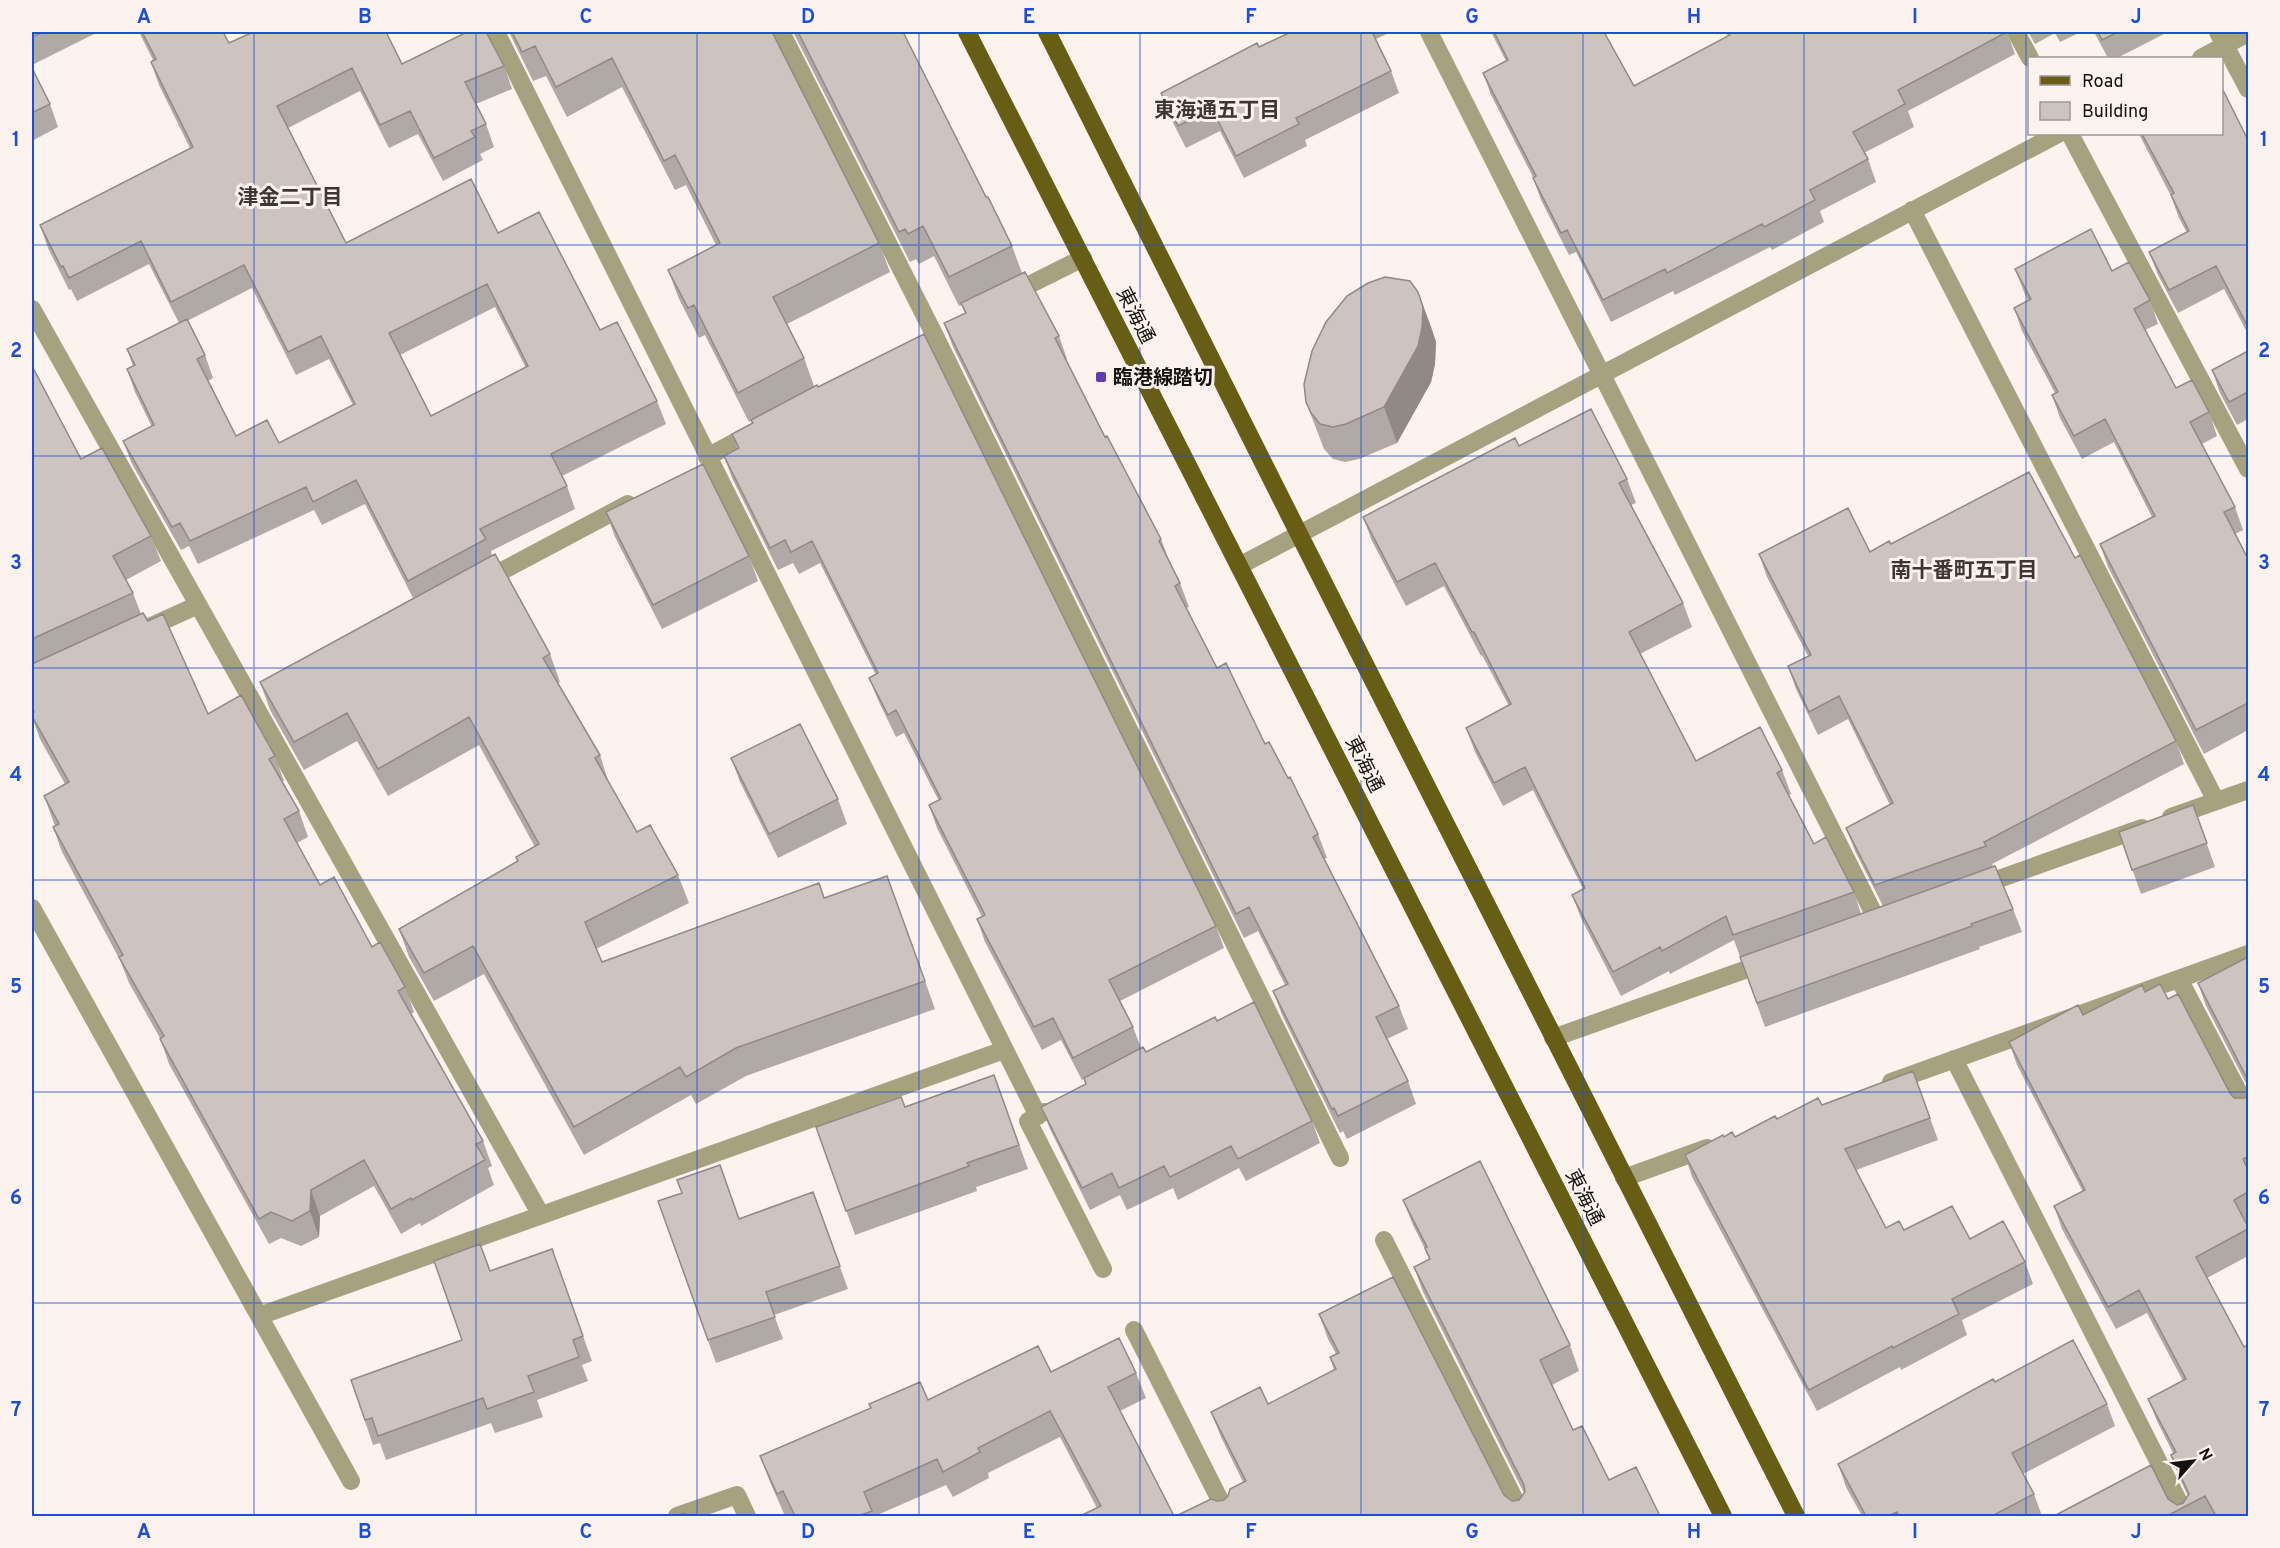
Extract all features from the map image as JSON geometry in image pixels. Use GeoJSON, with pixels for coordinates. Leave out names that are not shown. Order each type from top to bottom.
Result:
{"type":"FeatureCollection","features":[{"type":"Feature","properties":{"kind":"main road","name":"東海通"},"geometry":{"type":"LineString","coordinates":[[967,32],[1723,1516]]}},
{"type":"Feature","properties":{"kind":"main road"},"geometry":{"type":"LineString","coordinates":[[1047,32],[1796,1516]]}},
{"type":"Feature","properties":{"kind":"street"},"geometry":{"type":"LineString","coordinates":[[496,32],[705,462],[1004,1050],[1103,1269]]}},
{"type":"Feature","properties":{"kind":"street"},"geometry":{"type":"LineString","coordinates":[[781,32],[937,331],[1340,1158]]}},
{"type":"Feature","properties":{"kind":"street"},"geometry":{"type":"LineString","coordinates":[[1429,32],[1602,374],[1884,920],[1856,930]]}},
{"type":"Feature","properties":{"kind":"street"},"geometry":{"type":"LineString","coordinates":[[2016,32],[2029,57]]}},
{"type":"Feature","properties":{"kind":"street"},"geometry":{"type":"LineString","coordinates":[[2202,57],[2222,38],[2248,33]]}},
{"type":"Feature","properties":{"kind":"street"},"geometry":{"type":"LineString","coordinates":[[2222,38],[2248,89]]}},
{"type":"Feature","properties":{"kind":"street"},"geometry":{"type":"LineString","coordinates":[[1239,566],[2056,135]]}},
{"type":"Feature","properties":{"kind":"street"},"geometry":{"type":"LineString","coordinates":[[2071,135],[2248,469]]}},
{"type":"Feature","properties":{"kind":"street"},"geometry":{"type":"LineString","coordinates":[[1912,210],[2216,801]]}},
{"type":"Feature","properties":{"kind":"street"},"geometry":{"type":"LineString","coordinates":[[997,300],[1083,258]]}},
{"type":"Feature","properties":{"kind":"street"},"geometry":{"type":"LineString","coordinates":[[32,309],[198,605],[259,700],[541,1215]]}},
{"type":"Feature","properties":{"kind":"street"},"geometry":{"type":"LineString","coordinates":[[914,347],[937,331]]}},
{"type":"Feature","properties":{"kind":"street"},"geometry":{"type":"LineString","coordinates":[[705,462],[769,424]]}},
{"type":"Feature","properties":{"kind":"street"},"geometry":{"type":"LineString","coordinates":[[465,591],[646,495]]}},
{"type":"Feature","properties":{"kind":"street"},"geometry":{"type":"LineString","coordinates":[[125,638],[198,605]]}},
{"type":"Feature","properties":{"kind":"street"},"geometry":{"type":"LineString","coordinates":[[1957,894],[2248,790]]}},
{"type":"Feature","properties":{"kind":"street"},"geometry":{"type":"LineString","coordinates":[[32,909],[351,1481]]}},
{"type":"Feature","properties":{"kind":"street"},"geometry":{"type":"LineString","coordinates":[[1553,1038],[1789,954]]}},
{"type":"Feature","properties":{"kind":"street"},"geometry":{"type":"LineString","coordinates":[[1877,1087],[2248,954]]}},
{"type":"Feature","properties":{"kind":"street"},"geometry":{"type":"LineString","coordinates":[[2179,979],[2248,1110]]}},
{"type":"Feature","properties":{"kind":"street"},"geometry":{"type":"LineString","coordinates":[[1242,1010],[1262,999]]}},
{"type":"Feature","properties":{"kind":"street"},"geometry":{"type":"LineString","coordinates":[[259,1316],[1004,1050]]}},
{"type":"Feature","properties":{"kind":"street"},"geometry":{"type":"LineString","coordinates":[[1954,1059],[2186,1516]]}},
{"type":"Feature","properties":{"kind":"street"},"geometry":{"type":"LineString","coordinates":[[1033,1118],[1058,1105]]}},
{"type":"Feature","properties":{"kind":"street"},"geometry":{"type":"LineString","coordinates":[[1624,1178],[1723,1142]]}},
{"type":"Feature","properties":{"kind":"street"},"geometry":{"type":"LineString","coordinates":[[1384,1240],[1523,1516]]}},
{"type":"Feature","properties":{"kind":"street"},"geometry":{"type":"LineString","coordinates":[[1134,1330],[1228,1516]]}},
{"type":"Feature","properties":{"kind":"street"},"geometry":{"type":"LineString","coordinates":[[677,1516],[737,1495],[747,1516]]}},
{"type":"Feature","properties":{"kind":"building"},"geometry":{"type":"Polygon","coordinates":[[[32,32],[43,32],[32,37],[32,32]]]}},
{"type":"Feature","properties":{"kind":"building"},"geometry":{"type":"Polygon","coordinates":[[[142,32],[223,32],[229,43],[253,32],[386,32],[402,64],[467,32],[486,32],[504,66],[465,82],[486,124],[471,131],[475,137],[434,158],[410,111],[380,125],[352,68],[277,106],[346,243],[471,179],[498,233],[539,212],[600,330],[617,322],[657,401],[551,454],[567,486],[480,529],[486,539],[408,581],[356,480],[313,502],[306,487],[190,541],[180,523],[172,527],[123,441],[154,425],[127,369],[135,365],[127,349],[187,319],[205,355],[197,359],[236,436],[267,420],[279,443],[355,404],[321,336],[288,352],[244,265],[171,302],[141,241],[69,278],[63,266],[61,267],[40,225],[193,147],[151,62],[156,59],[142,32]],[[487,284],[389,333],[431,416],[528,366],[487,284]]]}},
{"type":"Feature","properties":{"kind":"building"},"geometry":{"type":"Polygon","coordinates":[[[512,32],[772,32],[879,243],[773,297],[804,358],[738,393],[694,305],[688,308],[668,270],[720,243],[675,155],[664,161],[612,58],[556,87],[535,46],[522,52],[512,32]]]}},
{"type":"Feature","properties":{"kind":"building"},"geometry":{"type":"Polygon","coordinates":[[[798,32],[903,32],[1012,246],[949,277],[923,226],[908,234],[905,229],[899,232],[798,32]]]}},
{"type":"Feature","properties":{"kind":"building"},"geometry":{"type":"Polygon","coordinates":[[[1291,32],[1372,32],[1391,71],[1296,118],[1299,124],[1236,156],[1212,109],[1178,126],[1161,93],[1257,43],[1259,47],[1291,32]]]}},
{"type":"Feature","properties":{"kind":"building"},"geometry":{"type":"Polygon","coordinates":[[[1494,32],[1604,32],[1634,86],[1730,35],[1729,32],[2007,32],[1898,90],[1905,104],[1853,132],[1868,159],[1810,190],[1815,200],[1764,227],[1762,224],[1667,273],[1665,269],[1603,300],[1567,230],[1561,233],[1533,178],[1536,176],[1483,73],[1508,60],[1494,32]]]}},
{"type":"Feature","properties":{"kind":"building"},"geometry":{"type":"Polygon","coordinates":[[[2098,32],[2118,32],[2102,40],[2098,32]]]}},
{"type":"Feature","properties":{"kind":"building"},"geometry":{"type":"Polygon","coordinates":[[[32,68],[50,104],[32,113],[32,68]]]}},
{"type":"Feature","properties":{"kind":"building"},"geometry":{"type":"Polygon","coordinates":[[[2223,90],[2248,140],[2248,327],[2216,266],[2169,290],[2149,252],[2189,231],[2171,195],[2174,193],[2143,135],[2223,135],[2223,90]]]}},
{"type":"Feature","properties":{"kind":"building"},"geometry":{"type":"Polygon","coordinates":[[[2091,229],[2112,271],[2129,262],[2150,300],[2134,309],[2176,388],[2192,380],[2209,412],[2190,422],[2235,507],[2224,512],[2248,559],[2248,703],[2196,730],[2100,544],[2155,516],[2105,419],[2074,436],[2052,395],[2058,392],[2014,308],[2031,299],[2015,269],[2091,229]]]}},
{"type":"Feature","properties":{"kind":"building"},"geometry":{"type":"Polygon","coordinates":[[[1025,272],[1059,336],[1055,338],[1105,437],[1107,436],[1161,539],[1159,541],[1180,583],[1175,586],[1217,668],[1226,663],[1265,744],[1269,742],[1288,778],[1290,777],[1318,834],[1313,837],[1399,1006],[1376,1017],[1408,1081],[1338,1116],[1334,1108],[1332,1109],[1273,991],[1288,984],[1249,907],[1236,914],[944,323],[966,313],[961,303],[1025,272]]]}},
{"type":"Feature","properties":{"kind":"building"},"geometry":{"type":"Polygon","coordinates":[[[1385,277],[1410,281],[1418,292],[1423,307],[1418,346],[1384,407],[1346,424],[1333,427],[1320,424],[1306,402],[1304,384],[1312,351],[1326,322],[1347,296],[1368,283],[1385,277]]]}},
{"type":"Feature","properties":{"kind":"building"},"geometry":{"type":"Polygon","coordinates":[[[924,334],[1216,926],[1109,980],[1133,1027],[1073,1058],[1053,1018],[1034,1027],[977,919],[985,915],[929,805],[941,799],[896,710],[888,715],[869,678],[878,673],[812,541],[791,552],[785,540],[770,548],[724,456],[739,448],[732,434],[753,423],[751,420],[817,385],[818,387],[924,334]]]}},
{"type":"Feature","properties":{"kind":"building"},"geometry":{"type":"Polygon","coordinates":[[[2248,351],[2248,392],[2229,402],[2212,370],[2248,351]]]}},
{"type":"Feature","properties":{"kind":"building"},"geometry":{"type":"Polygon","coordinates":[[[32,366],[81,459],[102,448],[151,536],[113,556],[133,593],[32,639],[32,366]]]}},
{"type":"Feature","properties":{"kind":"building"},"geometry":{"type":"Polygon","coordinates":[[[1591,409],[1627,479],[1619,483],[1683,603],[1629,632],[1696,761],[1760,727],[1782,770],[1777,773],[1814,844],[1826,837],[1854,892],[1733,935],[1726,916],[1662,951],[1660,947],[1613,972],[1572,895],[1585,888],[1525,767],[1494,783],[1466,728],[1511,704],[1474,632],[1435,563],[1397,582],[1363,517],[1515,438],[1519,446],[1591,409]]]}},
{"type":"Feature","properties":{"kind":"building"},"geometry":{"type":"Polygon","coordinates":[[[703,464],[749,556],[653,605],[606,512],[703,464]]]}},
{"type":"Feature","properties":{"kind":"building"},"geometry":{"type":"Polygon","coordinates":[[[2029,472],[2075,558],[2080,555],[2176,741],[1984,842],[1986,846],[1875,885],[1846,828],[1893,803],[1839,696],[1809,712],[1788,666],[1811,655],[1759,554],[1848,508],[1870,552],[1889,541],[1891,544],[2029,472]]]}},
{"type":"Feature","properties":{"kind":"building"},"geometry":{"type":"Polygon","coordinates":[[[495,554],[550,654],[543,658],[600,755],[595,758],[637,832],[650,825],[678,875],[585,922],[602,962],[819,883],[824,898],[887,876],[925,981],[736,1048],[686,1077],[680,1067],[574,1127],[473,946],[424,973],[399,929],[518,861],[516,857],[539,844],[469,717],[378,769],[347,713],[294,742],[260,682],[495,554]]]}},
{"type":"Feature","properties":{"kind":"building"},"geometry":{"type":"Polygon","coordinates":[[[143,613],[148,621],[163,614],[208,714],[241,695],[275,756],[269,759],[299,811],[284,819],[320,885],[334,877],[372,947],[380,942],[405,987],[398,991],[483,1141],[476,1144],[485,1160],[412,1200],[411,1198],[391,1209],[364,1160],[311,1190],[310,1211],[292,1221],[271,1212],[259,1219],[160,1039],[164,1036],[119,957],[123,955],[53,827],[59,824],[44,796],[69,782],[32,716],[34,712],[32,664],[143,613]]]}},
{"type":"Feature","properties":{"kind":"building"},"geometry":{"type":"Polygon","coordinates":[[[800,724],[838,799],[769,834],[731,758],[800,724]]]}},
{"type":"Feature","properties":{"kind":"building"},"geometry":{"type":"Polygon","coordinates":[[[2193,805],[2207,843],[2132,870],[2119,832],[2193,805]]]}},
{"type":"Feature","properties":{"kind":"building"},"geometry":{"type":"Polygon","coordinates":[[[1995,866],[2013,909],[1971,924],[1972,926],[1757,1003],[1740,957],[1995,866]]]}},
{"type":"Feature","properties":{"kind":"building"},"geometry":{"type":"Polygon","coordinates":[[[2248,957],[2248,1080],[2198,983],[2248,957]]]}},
{"type":"Feature","properties":{"kind":"building"},"geometry":{"type":"Polygon","coordinates":[[[2160,984],[2168,999],[2178,994],[2234,1098],[2245,1098],[2248,1094],[2248,1157],[2243,1159],[2248,1170],[2248,1192],[2234,1200],[2248,1229],[2196,1257],[2244,1347],[2248,1345],[2248,1516],[2216,1516],[2205,1496],[2167,1516],[2054,1516],[2151,1465],[2168,1499],[2177,1505],[2183,1503],[2189,1494],[2171,1455],[2176,1452],[2148,1399],[2186,1379],[2139,1290],[2108,1307],[2054,1206],[2085,1190],[2009,1042],[2078,1005],[2083,1015],[2142,985],[2145,992],[2160,984]]]}},
{"type":"Feature","properties":{"kind":"building"},"geometry":{"type":"Polygon","coordinates":[[[1254,1002],[1312,1121],[1238,1159],[1231,1146],[1170,1177],[1164,1166],[1119,1188],[1112,1173],[1082,1188],[1041,1107],[1086,1084],[1084,1078],[1143,1047],[1146,1052],[1215,1017],[1217,1021],[1254,1002]]]}},
{"type":"Feature","properties":{"kind":"building"},"geometry":{"type":"Polygon","coordinates":[[[1913,1071],[1930,1118],[1845,1149],[1886,1228],[1899,1221],[1904,1230],[1952,1206],[1970,1239],[2003,1221],[2025,1262],[1952,1299],[1959,1314],[1809,1390],[1685,1155],[1723,1135],[1724,1137],[1732,1132],[1735,1137],[1775,1116],[1777,1119],[1818,1098],[1822,1105],[1913,1071]]]}},
{"type":"Feature","properties":{"kind":"building"},"geometry":{"type":"Polygon","coordinates":[[[994,1075],[1019,1145],[846,1211],[816,1127],[901,1097],[905,1107],[994,1075]]]}},
{"type":"Feature","properties":{"kind":"building"},"geometry":{"type":"Polygon","coordinates":[[[1480,1161],[1570,1345],[1540,1360],[1573,1430],[1582,1426],[1609,1480],[1636,1467],[1660,1516],[1176,1516],[1211,1499],[1224,1500],[1230,1489],[1246,1481],[1211,1412],[1260,1387],[1268,1404],[1336,1369],[1330,1357],[1339,1353],[1319,1314],[1393,1277],[1504,1495],[1512,1501],[1519,1500],[1525,1492],[1524,1485],[1414,1267],[1430,1259],[1425,1248],[1427,1247],[1403,1200],[1480,1161]]]}},
{"type":"Feature","properties":{"kind":"building"},"geometry":{"type":"Polygon","coordinates":[[[720,1165],[739,1219],[813,1192],[840,1266],[766,1292],[775,1317],[708,1340],[658,1201],[682,1193],[677,1180],[720,1165]]]}},
{"type":"Feature","properties":{"kind":"building"},"geometry":{"type":"Polygon","coordinates":[[[480,1244],[490,1271],[552,1249],[583,1336],[573,1340],[579,1357],[528,1376],[534,1392],[487,1409],[483,1398],[378,1436],[372,1418],[365,1420],[351,1380],[462,1340],[434,1261],[480,1244]]]}},
{"type":"Feature","properties":{"kind":"building"},"geometry":{"type":"Polygon","coordinates":[[[1119,1338],[1136,1373],[1108,1387],[1174,1516],[1080,1516],[1101,1506],[1050,1411],[978,1448],[980,1452],[943,1472],[937,1459],[864,1492],[872,1511],[858,1516],[795,1516],[783,1491],[777,1494],[760,1456],[871,1408],[869,1404],[920,1382],[928,1400],[1038,1346],[1051,1372],[1119,1338]]]}},
{"type":"Feature","properties":{"kind":"building"},"geometry":{"type":"Polygon","coordinates":[[[2073,1340],[2107,1404],[2012,1453],[2034,1494],[1992,1516],[1899,1516],[1897,1512],[1888,1516],[1866,1516],[1838,1464],[1993,1379],[1995,1382],[2073,1340]]]}},
{"type":"Feature","properties":{"kind":"place","name":"臨港線踏切"},"geometry":{"type":"Point","coordinates":[1101,377]}},
{"type":"Feature","properties":{"kind":"district","name":"東海通五丁目"},"geometry":{"type":"Point","coordinates":[1217,110]}},
{"type":"Feature","properties":{"kind":"district","name":"津金二丁目"},"geometry":{"type":"Point","coordinates":[290,197]}},
{"type":"Feature","properties":{"kind":"district","name":"南十番町五丁目"},"geometry":{"type":"Point","coordinates":[1964,570]}}]}
